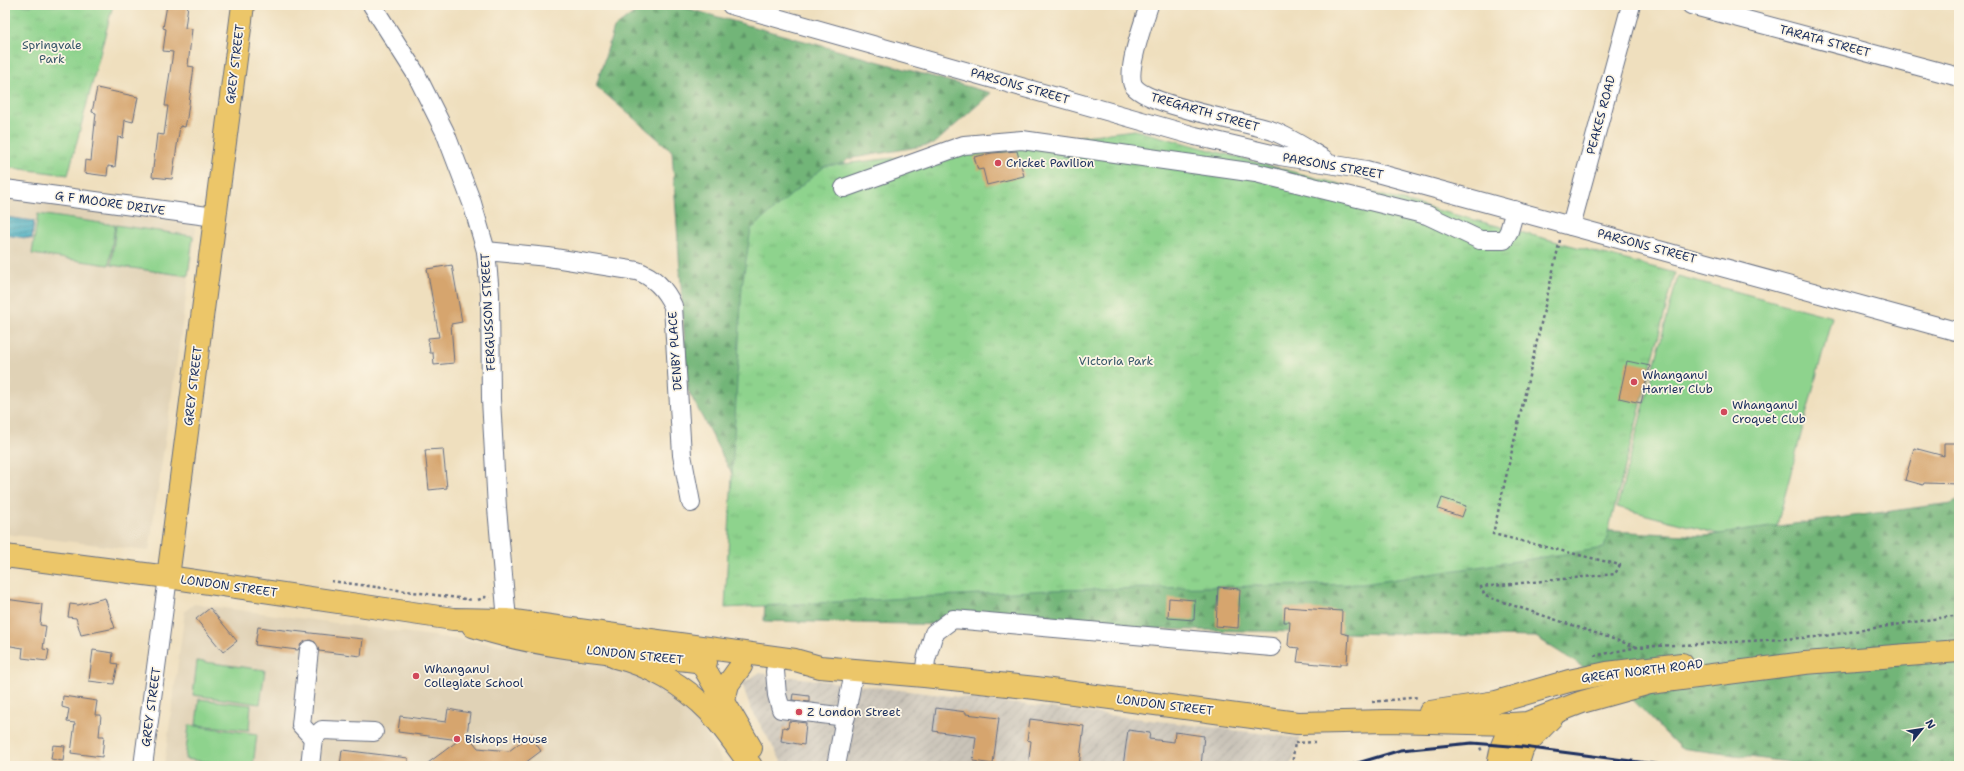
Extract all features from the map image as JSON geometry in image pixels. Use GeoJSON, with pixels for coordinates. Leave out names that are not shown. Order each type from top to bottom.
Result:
{"type":"FeatureCollection","features":[{"type":"Feature","properties":{"kind":"main road","name":"GREY STREET"},"geometry":{"type":"LineString","coordinates":[[168,577],[243,5]]}},
{"type":"Feature","properties":{"kind":"main road","name":"LONDON STREET"},"geometry":{"type":"LineString","coordinates":[[5,556],[168,577],[453,619],[507,620],[696,654],[741,666],[775,671],[797,671],[820,667]]}},
{"type":"Feature","properties":{"kind":"main road","name":"LONDON STREET"},"geometry":{"type":"LineString","coordinates":[[453,619],[506,637],[582,649],[795,660],[820,667],[924,676],[1297,723],[1388,721],[1511,724]]}},
{"type":"Feature","properties":{"kind":"main road"},"geometry":{"type":"LineString","coordinates":[[582,649],[626,660],[648,668],[676,684],[695,698],[710,712],[751,766]]}},
{"type":"Feature","properties":{"kind":"main road","name":"GREAT NORTH ROAD"},"geometry":{"type":"LineString","coordinates":[[1511,724],[1527,723],[1582,702],[1650,684],[1805,663],[1959,651]]}},
{"type":"Feature","properties":{"kind":"main road"},"geometry":{"type":"LineString","coordinates":[[696,654],[724,700],[760,766]]}},
{"type":"Feature","properties":{"kind":"main road","name":"GREAT NORTH ROAD"},"geometry":{"type":"LineString","coordinates":[[1388,721],[1444,709],[1496,702],[1569,681],[1607,673],[1688,664],[1746,661],[1805,663]]}},
{"type":"Feature","properties":{"kind":"main road"},"geometry":{"type":"LineString","coordinates":[[724,700],[728,684],[741,666]]}},
{"type":"Feature","properties":{"kind":"main road"},"geometry":{"type":"LineString","coordinates":[[1491,761],[1502,746],[1511,724],[1531,707],[1556,696],[1598,687],[1650,684]]}},
{"type":"Feature","properties":{"kind":"main road"},"geometry":{"type":"LineString","coordinates":[[1520,756],[1545,722],[1560,710]]}},
{"type":"Feature","properties":{"kind":"main road"},"geometry":{"type":"LineString","coordinates":[[1511,724],[1519,736],[1520,756]]}},
{"type":"Feature","properties":{"kind":"street","name":"FERGUSSON STREET"},"geometry":{"type":"LineString","coordinates":[[372,5],[416,74],[445,132],[472,203],[486,251],[490,294],[492,399],[497,508],[507,620]]}},
{"type":"Feature","properties":{"kind":"street","name":"PARSONS STREET"},"geometry":{"type":"LineString","coordinates":[[731,5],[1196,136],[1280,156],[1331,163],[1366,170],[1959,332]]}},
{"type":"Feature","properties":{"kind":"street","name":"TREGARTH STREET"},"geometry":{"type":"LineString","coordinates":[[1149,5],[1132,69],[1133,84],[1138,90],[1147,96],[1166,102],[1272,131],[1291,139],[1331,163]]}},
{"type":"Feature","properties":{"kind":"street","name":"PEAKES ROAD"},"geometry":{"type":"LineString","coordinates":[[1567,225],[1631,5]]}},
{"type":"Feature","properties":{"kind":"street","name":"TARATA STREET"},"geometry":{"type":"LineString","coordinates":[[1691,5],[1959,77]]}},
{"type":"Feature","properties":{"kind":"street"},"geometry":{"type":"LineString","coordinates":[[844,188],[964,145],[1022,140],[1256,173],[1427,215],[1480,240],[1504,240],[1509,231],[1515,210]]}},
{"type":"Feature","properties":{"kind":"street","name":"G F MOORE DRIVE"},"geometry":{"type":"LineString","coordinates":[[5,189],[215,217]]}},
{"type":"Feature","properties":{"kind":"street","name":"DENBY PLACE"},"geometry":{"type":"LineString","coordinates":[[486,251],[548,257],[636,271],[650,276],[660,285],[668,295],[673,306],[682,455],[691,503]]}},
{"type":"Feature","properties":{"kind":"street","name":"GREY STREET"},"geometry":{"type":"LineString","coordinates":[[143,766],[168,577]]}},
{"type":"Feature","properties":{"kind":"street"},"geometry":{"type":"LineString","coordinates":[[924,676],[926,660],[934,633],[953,619],[1272,647]]}},
{"type":"Feature","properties":{"kind":"street"},"geometry":{"type":"LineString","coordinates":[[309,650],[301,725],[312,738],[310,766]]}},
{"type":"Feature","properties":{"kind":"street"},"geometry":{"type":"LineString","coordinates":[[775,671],[777,696],[781,709],[846,717]]}},
{"type":"Feature","properties":{"kind":"street"},"geometry":{"type":"LineString","coordinates":[[836,766],[854,671]]}},
{"type":"Feature","properties":{"kind":"street"},"geometry":{"type":"LineString","coordinates":[[312,738],[322,730],[374,732]]}},
{"type":"Feature","properties":{"kind":"path"},"geometry":{"type":"LineString","coordinates":[[1567,225],[1493,534],[1620,565],[1615,574],[1481,587],[1485,596],[1638,647]]}},
{"type":"Feature","properties":{"kind":"path"},"geometry":{"type":"LineString","coordinates":[[1292,766],[1296,738]]}},
{"type":"Feature","properties":{"kind":"path"},"geometry":{"type":"LineString","coordinates":[[1476,739],[1491,761]]}},
{"type":"Feature","properties":{"kind":"path"},"geometry":{"type":"LineString","coordinates":[[1295,743],[1319,742]]}},
{"type":"Feature","properties":{"kind":"shaded area"},"geometry":{"type":"Polygon","coordinates":[[[5,198],[190,220],[196,229],[149,551],[5,534],[5,198]]]}},
{"type":"Feature","properties":{"kind":"shaded area","name":"Whanganui Collegiate School"},"geometry":{"type":"Polygon","coordinates":[[[194,604],[633,663],[678,688],[725,766],[164,766],[185,611],[194,604]]]}},
{"type":"Feature","properties":{"kind":"shaded area"},"geometry":{"type":"Polygon","coordinates":[[[759,673],[1299,738],[1297,750],[1290,766],[784,766],[750,707],[742,683],[759,673]]]}},
{"type":"Feature","properties":{"kind":"green space","name":"Springvale Park"},"geometry":{"type":"Polygon","coordinates":[[[5,5],[113,5],[68,175],[5,167],[5,5]]]}},
{"type":"Feature","properties":{"kind":"green space"},"geometry":{"type":"Polygon","coordinates":[[[644,5],[675,5],[991,93],[934,144],[848,159],[817,191],[1427,521],[1704,536],[1951,503],[1959,499],[1959,766],[1818,766],[1680,748],[1631,698],[1536,637],[764,621],[768,543],[688,390],[672,151],[596,86],[614,28],[644,5]]]}},
{"type":"Feature","properties":{"kind":"green space","name":"Victoria Park"},"geometry":{"type":"Polygon","coordinates":[[[1135,130],[1675,273],[1604,548],[1363,584],[1051,590],[725,608],[742,286],[751,229],[825,166],[1135,130]]]}},
{"type":"Feature","properties":{"kind":"green space"},"geometry":{"type":"Polygon","coordinates":[[[38,214],[115,225],[109,265],[32,254],[38,214]]]}},
{"type":"Feature","properties":{"kind":"green space"},"geometry":{"type":"Polygon","coordinates":[[[116,225],[193,236],[188,276],[111,265],[116,225]]]}},
{"type":"Feature","properties":{"kind":"green space","name":"Whanganui Croquet Club"},"geometry":{"type":"Polygon","coordinates":[[[1678,276],[1832,317],[1771,548],[1617,507],[1678,276]]]}},
{"type":"Feature","properties":{"kind":"green space"},"geometry":{"type":"Polygon","coordinates":[[[197,661],[265,670],[260,704],[193,695],[197,661]]]}},
{"type":"Feature","properties":{"kind":"green space"},"geometry":{"type":"Polygon","coordinates":[[[199,699],[251,705],[249,730],[196,725],[199,699]]]}},
{"type":"Feature","properties":{"kind":"green space"},"geometry":{"type":"Polygon","coordinates":[[[189,725],[257,734],[253,766],[238,766],[185,759],[189,725]]]}},
{"type":"Feature","properties":{"kind":"water"},"geometry":{"type":"Polygon","coordinates":[[[5,217],[34,221],[32,239],[5,235],[5,217]]]}},
{"type":"Feature","properties":{"kind":"building"},"geometry":{"type":"Polygon","coordinates":[[[167,5],[188,5],[185,28],[192,29],[188,66],[194,67],[187,118],[185,127],[180,126],[172,179],[152,177],[157,134],[164,135],[168,106],[165,106],[173,52],[163,51],[166,29],[163,28],[167,5]]]}},
{"type":"Feature","properties":{"kind":"building"},"geometry":{"type":"Polygon","coordinates":[[[97,88],[138,97],[133,122],[125,120],[123,138],[118,137],[115,167],[108,166],[107,176],[84,173],[85,160],[91,161],[96,113],[92,112],[97,88]]]}},
{"type":"Feature","properties":{"kind":"building","name":"Cricket Pavilion"},"geometry":{"type":"Polygon","coordinates":[[[1017,151],[1024,176],[987,185],[983,169],[978,170],[974,157],[992,153],[1017,151]]]}},
{"type":"Feature","properties":{"kind":"building"},"geometry":{"type":"Polygon","coordinates":[[[452,265],[462,322],[451,324],[454,363],[434,365],[433,353],[430,353],[428,338],[439,337],[427,269],[452,265]]]}},
{"type":"Feature","properties":{"kind":"building","name":"Whanganui Harrier Club"},"geometry":{"type":"Polygon","coordinates":[[[1627,361],[1650,366],[1641,403],[1619,398],[1627,361]]]}},
{"type":"Feature","properties":{"kind":"building"},"geometry":{"type":"Polygon","coordinates":[[[1944,443],[1959,443],[1959,484],[1924,483],[1923,485],[1905,480],[1914,448],[1944,456],[1944,443]]]}},
{"type":"Feature","properties":{"kind":"building"},"geometry":{"type":"Polygon","coordinates":[[[443,449],[447,488],[429,490],[425,450],[443,449]]]}},
{"type":"Feature","properties":{"kind":"building"},"geometry":{"type":"Polygon","coordinates":[[[1442,498],[1466,506],[1462,517],[1438,509],[1442,498]]]}},
{"type":"Feature","properties":{"kind":"building"},"geometry":{"type":"Polygon","coordinates":[[[1218,587],[1240,589],[1238,628],[1216,626],[1218,587]]]}},
{"type":"Feature","properties":{"kind":"building"},"geometry":{"type":"Polygon","coordinates":[[[105,598],[115,628],[81,635],[76,618],[68,617],[70,604],[78,605],[105,598]]]}},
{"type":"Feature","properties":{"kind":"building"},"geometry":{"type":"Polygon","coordinates":[[[1169,598],[1195,600],[1194,620],[1168,618],[1169,598]]]}},
{"type":"Feature","properties":{"kind":"building"},"geometry":{"type":"Polygon","coordinates":[[[5,599],[42,604],[40,625],[46,626],[43,649],[49,650],[47,661],[22,658],[23,648],[5,645],[5,599]]]}},
{"type":"Feature","properties":{"kind":"building"},"geometry":{"type":"Polygon","coordinates":[[[1285,607],[1342,611],[1341,633],[1349,635],[1347,664],[1340,664],[1340,666],[1297,662],[1299,648],[1290,647],[1288,645],[1290,622],[1284,622],[1285,607]]]}},
{"type":"Feature","properties":{"kind":"building"},"geometry":{"type":"Polygon","coordinates":[[[210,608],[237,641],[223,652],[196,619],[210,608]]]}},
{"type":"Feature","properties":{"kind":"building"},"geometry":{"type":"Polygon","coordinates":[[[258,627],[363,639],[361,656],[319,651],[315,642],[310,640],[301,644],[298,650],[255,645],[258,627]]]}},
{"type":"Feature","properties":{"kind":"building"},"geometry":{"type":"Polygon","coordinates":[[[93,650],[113,653],[112,663],[118,664],[114,684],[89,681],[93,650]]]}},
{"type":"Feature","properties":{"kind":"building"},"geometry":{"type":"Polygon","coordinates":[[[793,694],[809,696],[809,702],[792,700],[793,694]]]}},
{"type":"Feature","properties":{"kind":"building"},"geometry":{"type":"Polygon","coordinates":[[[63,696],[97,701],[95,715],[101,715],[99,736],[104,736],[102,757],[71,753],[75,723],[67,722],[69,709],[62,707],[63,696]]]}},
{"type":"Feature","properties":{"kind":"building"},"geometry":{"type":"Polygon","coordinates":[[[936,708],[966,712],[966,714],[999,718],[993,764],[973,761],[976,737],[933,731],[936,708]]]}},
{"type":"Feature","properties":{"kind":"building","name":"Bishops House"},"geometry":{"type":"Polygon","coordinates":[[[448,709],[470,713],[467,734],[478,748],[509,751],[530,735],[541,751],[521,766],[424,766],[459,740],[398,732],[400,716],[446,722],[448,709]]]}},
{"type":"Feature","properties":{"kind":"building"},"geometry":{"type":"Polygon","coordinates":[[[1030,719],[1084,726],[1079,766],[1028,766],[1031,741],[1027,740],[1030,719]]]}},
{"type":"Feature","properties":{"kind":"building"},"geometry":{"type":"Polygon","coordinates":[[[789,721],[806,723],[804,745],[781,741],[783,727],[788,728],[789,721]]]}},
{"type":"Feature","properties":{"kind":"building"},"geometry":{"type":"Polygon","coordinates":[[[1128,730],[1150,733],[1149,739],[1174,742],[1175,732],[1204,736],[1201,766],[1123,766],[1128,730]]]}},
{"type":"Feature","properties":{"kind":"building"},"geometry":{"type":"Polygon","coordinates":[[[53,745],[65,746],[63,761],[51,759],[53,745]]]}},
{"type":"Feature","properties":{"kind":"building"},"geometry":{"type":"Polygon","coordinates":[[[342,750],[408,758],[408,766],[340,766],[342,750]]]}},
{"type":"Feature","properties":{"kind":"railway"},"geometry":{"type":"LineString","coordinates":[[1348,766],[1401,750],[1472,743],[1523,747],[1670,766]]}},
{"type":"Feature","properties":{"kind":"place","name":"Cricket Pavilion"},"geometry":{"type":"Point","coordinates":[998,163]}},
{"type":"Feature","properties":{"kind":"place","name":"Whanganui Harrier Club"},"geometry":{"type":"Point","coordinates":[1634,382]}},
{"type":"Feature","properties":{"kind":"place","name":"Whanganui Croquet Club"},"geometry":{"type":"Point","coordinates":[1724,412]}},
{"type":"Feature","properties":{"kind":"place","name":"Whanganui Collegiate School"},"geometry":{"type":"Point","coordinates":[416,676]}},
{"type":"Feature","properties":{"kind":"place","name":"Z London Street"},"geometry":{"type":"Point","coordinates":[799,712]}},
{"type":"Feature","properties":{"kind":"place","name":"Bishops House"},"geometry":{"type":"Point","coordinates":[457,739]}}]}
